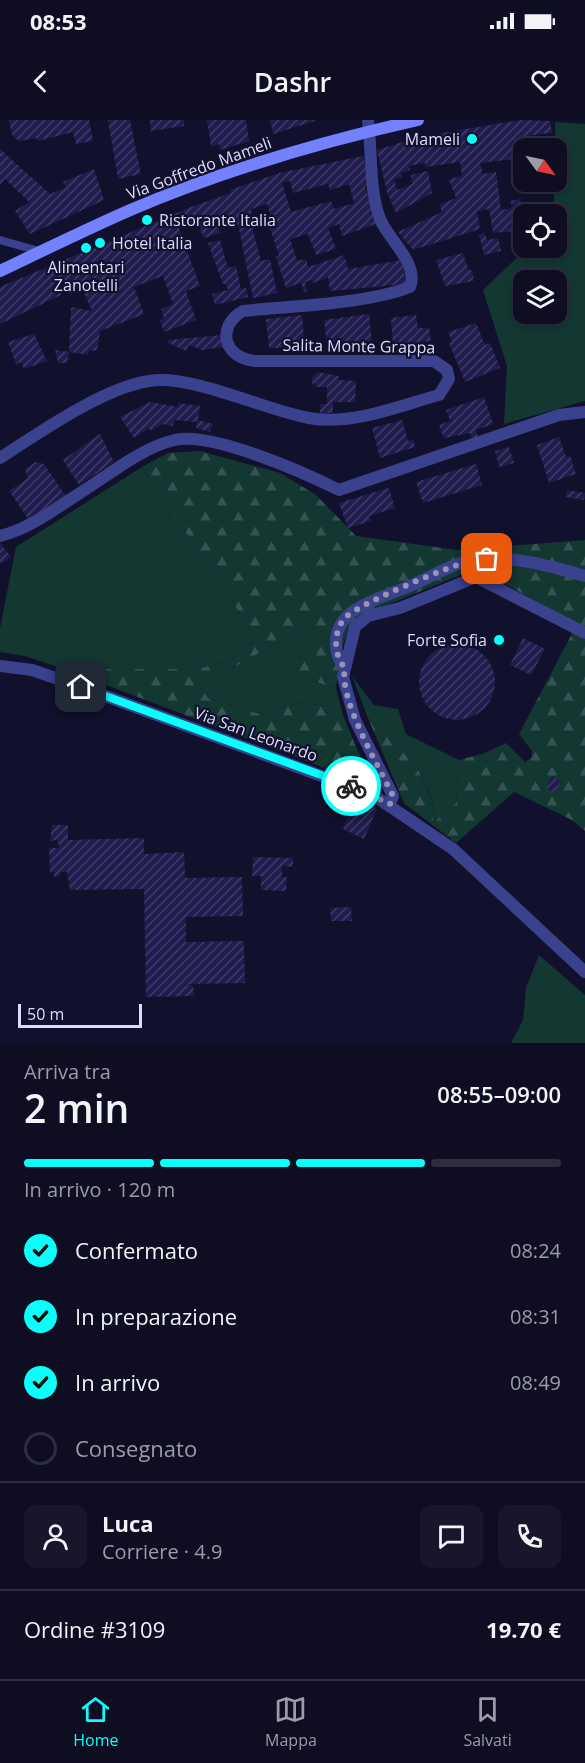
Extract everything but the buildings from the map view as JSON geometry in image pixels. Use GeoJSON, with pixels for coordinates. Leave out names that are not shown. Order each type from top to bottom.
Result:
{"type":"FeatureCollection","features":[{"type":"Feature","properties":{"kind":"main road","name":"Via Goffredo Mameli"},"geometry":{"type":"LineString","coordinates":[[0,271],[130,211],[243,168],[369,125],[418,120]]}},
{"type":"Feature","properties":{"kind":"street","name":"Salita Monte Grappa"},"geometry":{"type":"LineString","coordinates":[[0,458],[42,431],[106,396],[151,380],[182,382],[310,418],[332,420],[439,395],[449,379],[447,370],[434,361],[255,361],[241,359],[232,354],[228,343],[229,324],[234,316],[243,311],[339,301],[410,287],[413,279],[403,252],[387,234],[378,213],[369,125]]}},
{"type":"Feature","properties":{"kind":"street"},"geometry":{"type":"LineString","coordinates":[[0,536],[38,520],[145,453],[175,440],[197,439],[280,463],[339,490],[558,415],[585,412]]}},
{"type":"Feature","properties":{"kind":"street"},"geometry":{"type":"LineString","coordinates":[[345,668],[337,654],[336,638],[343,620],[357,608],[450,568],[471,560],[498,560],[550,566],[585,576]]}},
{"type":"Feature","properties":{"kind":"street"},"geometry":{"type":"LineString","coordinates":[[390,804],[393,796],[356,720],[343,676],[355,627],[368,616],[400,608],[476,577],[585,633]]}},
{"type":"Feature","properties":{"kind":"street","name":"Via San Leonardo"},"geometry":{"type":"LineString","coordinates":[[0,666],[32,670],[72,684],[345,784],[390,804],[453,849],[585,972]]}},
{"type":"Feature","properties":{"kind":"lane"},"geometry":{"type":"LineString","coordinates":[[0,240],[41,252]]}},
{"type":"Feature","properties":{"kind":"green space"},"geometry":{"type":"Polygon","coordinates":[[[555,122],[585,124],[585,401],[504,424],[507,366],[483,290],[517,258],[567,258],[567,204],[554,204],[554,192],[567,192],[567,138],[555,138],[555,122]]]}},
{"type":"Feature","properties":{"kind":"green space"},"geometry":{"type":"Polygon","coordinates":[[[200,451],[280,473],[316,495],[356,536],[457,550],[585,540],[585,831],[572,820],[514,792],[456,843],[404,803],[368,718],[416,765],[434,804],[433,823],[456,803],[459,760],[485,753],[506,743],[525,762],[531,758],[532,751],[519,734],[577,624],[489,575],[470,571],[360,616],[353,623],[345,639],[336,688],[295,676],[292,665],[299,657],[312,651],[317,634],[313,627],[299,631],[200,686],[208,698],[266,716],[297,703],[331,706],[343,715],[356,747],[381,793],[351,778],[64,669],[197,669],[231,660],[257,639],[142,467],[168,453],[200,451]]]}},
{"type":"Feature","properties":{"kind":"green space"},"geometry":{"type":"Polygon","coordinates":[[[142,467],[257,639],[231,660],[197,669],[64,669],[25,656],[0,652],[0,628],[16,547],[142,467]]]}},
{"type":"Feature","properties":{"kind":"green space"},"geometry":{"type":"Polygon","coordinates":[[[313,627],[318,634],[312,651],[299,657],[295,676],[336,688],[343,715],[331,706],[297,703],[266,716],[208,698],[200,686],[299,631],[313,627]]]}},
{"type":"Feature","properties":{"kind":"green space"},"geometry":{"type":"Polygon","coordinates":[[[352,676],[374,705],[398,709],[406,734],[459,760],[456,803],[433,823],[434,803],[416,765],[368,718],[352,676]]]}},
{"type":"Feature","properties":{"kind":"green space"},"geometry":{"type":"Polygon","coordinates":[[[539,955],[585,995],[585,1043],[511,1043],[523,1020],[526,988],[539,955]]]}},
{"type":"Feature","properties":{"kind":"way so far"},"geometry":{"type":"LineString","coordinates":[[351,786],[390,804],[393,796],[356,720],[343,676],[345,668],[337,654],[336,638],[343,620],[357,608],[450,568],[471,560],[487,559]]}},
{"type":"Feature","properties":{"kind":"place","name":"Mameli"},"geometry":{"type":"Point","coordinates":[472,139]}},
{"type":"Feature","properties":{"kind":"place","name":"Ristorante Italia"},"geometry":{"type":"Point","coordinates":[147,220]}},
{"type":"Feature","properties":{"kind":"place","name":"Hotel Italia"},"geometry":{"type":"Point","coordinates":[100,243]}},
{"type":"Feature","properties":{"kind":"place","name":"Alimentari Zanotelli"},"geometry":{"type":"Point","coordinates":[86,248]}},
{"type":"Feature","properties":{"kind":"place","name":"Forte Sofia"},"geometry":{"type":"Point","coordinates":[499,640]}},
{"type":"Feature","properties":{"kind":"route"},"geometry":{"type":"LineString","coordinates":[[81,687],[351,786]]}}]}
